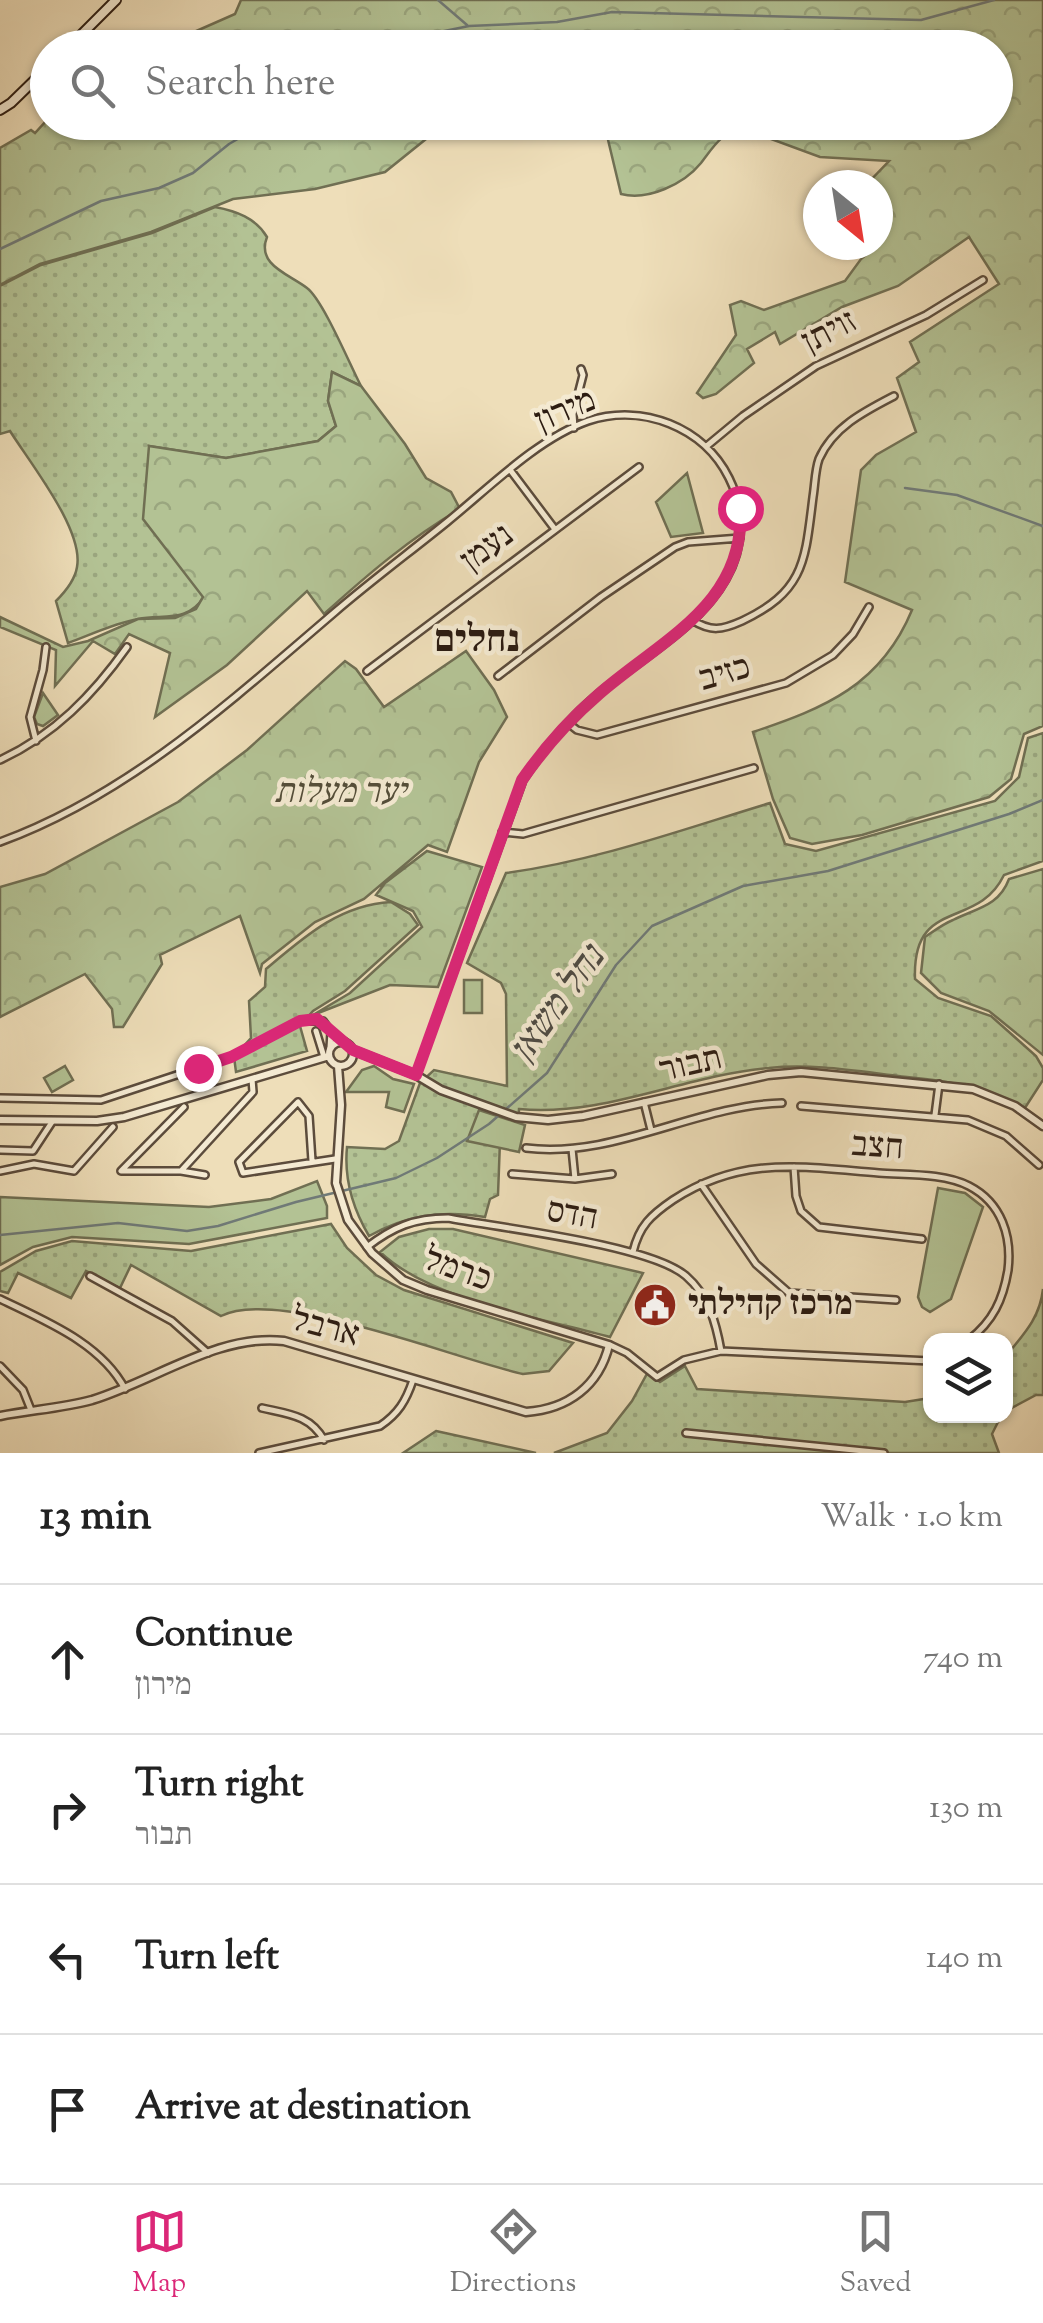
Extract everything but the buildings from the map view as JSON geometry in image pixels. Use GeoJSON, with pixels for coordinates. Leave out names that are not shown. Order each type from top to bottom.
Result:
{"type":"FeatureCollection","features":[{"type":"Feature","properties":{"kind":"main road"},"geometry":{"type":"LineString","coordinates":[[86,30],[116,0]]}},
{"type":"Feature","properties":{"kind":"main road"},"geometry":{"type":"LineString","coordinates":[[0,110],[30,85]]}},
{"type":"Feature","properties":{"kind":"street","name":"זויתן"},"geometry":{"type":"LineString","coordinates":[[708,446],[816,366],[926,314],[983,280]]}},
{"type":"Feature","properties":{"kind":"street"},"geometry":{"type":"LineString","coordinates":[[574,428],[581,369]]}},
{"type":"Feature","properties":{"kind":"street"},"geometry":{"type":"LineString","coordinates":[[692,620],[712,630],[723,629],[780,599],[804,561],[818,461],[832,437],[860,414],[894,396]]}},
{"type":"Feature","properties":{"kind":"street","name":"מירון"},"geometry":{"type":"LineString","coordinates":[[0,842],[123,779],[207,722],[340,608],[548,440],[589,421],[636,415],[673,425],[708,446]]}},
{"type":"Feature","properties":{"kind":"street"},"geometry":{"type":"LineString","coordinates":[[416,1075],[522,780],[568,723],[598,694],[692,620],[726,580],[740,538],[740,508],[734,487],[708,446]]}},
{"type":"Feature","properties":{"kind":"street","name":"נעמן"},"geometry":{"type":"LineString","coordinates":[[367,671],[639,467]]}},
{"type":"Feature","properties":{"kind":"street"},"geometry":{"type":"LineString","coordinates":[[511,471],[555,530]]}},
{"type":"Feature","properties":{"kind":"street"},"geometry":{"type":"LineString","coordinates":[[498,676],[675,547],[688,542],[740,538]]}},
{"type":"Feature","properties":{"kind":"street","name":"כזיב"},"geometry":{"type":"LineString","coordinates":[[568,723],[585,734],[616,732],[786,683],[834,655],[869,607]]}},
{"type":"Feature","properties":{"kind":"street"},"geometry":{"type":"LineString","coordinates":[[0,760],[36,741],[70,715],[127,646]]}},
{"type":"Feature","properties":{"kind":"street"},"geometry":{"type":"LineString","coordinates":[[36,741],[30,717],[46,648]]}},
{"type":"Feature","properties":{"kind":"street"},"geometry":{"type":"LineString","coordinates":[[502,832],[523,834],[754,768]]}},
{"type":"Feature","properties":{"kind":"street"},"geometry":{"type":"LineString","coordinates":[[0,1098],[102,1100],[231,1057],[300,1021],[323,1021],[344,1042],[328,1053],[124,1117],[98,1122],[0,1120]]}},
{"type":"Feature","properties":{"kind":"street"},"geometry":{"type":"LineString","coordinates":[[316,1032],[338,1066],[352,1061],[353,1050]]}},
{"type":"Feature","properties":{"kind":"street"},"geometry":{"type":"LineString","coordinates":[[328,1053],[330,1032]]}},
{"type":"Feature","properties":{"kind":"street","name":"תבור"},"geometry":{"type":"LineString","coordinates":[[344,1042],[353,1050],[416,1075],[441,1090],[516,1116],[548,1120],[768,1075],[801,1072],[938,1084],[987,1093],[1015,1106],[1043,1126]]}},
{"type":"Feature","properties":{"kind":"street","name":"כרמל"},"geometry":{"type":"LineString","coordinates":[[338,1066],[341,1105],[336,1183],[348,1220],[367,1246],[403,1280],[609,1345],[628,1353],[657,1377],[684,1360],[721,1352]]}},
{"type":"Feature","properties":{"kind":"street"},"geometry":{"type":"LineString","coordinates":[[181,1171],[253,1092],[252,1078]]}},
{"type":"Feature","properties":{"kind":"street"},"geometry":{"type":"LineString","coordinates":[[935,1115],[938,1084]]}},
{"type":"Feature","properties":{"kind":"street"},"geometry":{"type":"LineString","coordinates":[[312,1160],[310,1116],[298,1102],[239,1162],[243,1173],[335,1159]]}},
{"type":"Feature","properties":{"kind":"street"},"geometry":{"type":"LineString","coordinates":[[644,1102],[651,1130]]}},
{"type":"Feature","properties":{"kind":"street"},"geometry":{"type":"LineString","coordinates":[[526,1148],[572,1149],[735,1108],[782,1102]]}},
{"type":"Feature","properties":{"kind":"street"},"geometry":{"type":"LineString","coordinates":[[801,1106],[935,1115],[988,1127],[1006,1136],[1039,1165]]}},
{"type":"Feature","properties":{"kind":"street"},"geometry":{"type":"LineString","coordinates":[[184,1107],[121,1172],[181,1171],[205,1175]]}},
{"type":"Feature","properties":{"kind":"street"},"geometry":{"type":"LineString","coordinates":[[34,1164],[33,1150],[52,1122]]}},
{"type":"Feature","properties":{"kind":"street"},"geometry":{"type":"LineString","coordinates":[[0,1171],[34,1164],[74,1171],[113,1126]]}},
{"type":"Feature","properties":{"kind":"street"},"geometry":{"type":"LineString","coordinates":[[572,1149],[574,1179]]}},
{"type":"Feature","properties":{"kind":"street"},"geometry":{"type":"LineString","coordinates":[[0,1150],[33,1150]]}},
{"type":"Feature","properties":{"kind":"street","name":"חצב"},"geometry":{"type":"LineString","coordinates":[[634,1252],[637,1236],[653,1214],[722,1174],[761,1166],[925,1176],[968,1186],[989,1202],[1002,1219],[1011,1244],[1004,1294],[988,1322],[976,1333]]}},
{"type":"Feature","properties":{"kind":"street"},"geometry":{"type":"LineString","coordinates":[[794,1167],[801,1211],[818,1228],[922,1238]]}},
{"type":"Feature","properties":{"kind":"street"},"geometry":{"type":"LineString","coordinates":[[512,1174],[574,1179],[612,1174]]}},
{"type":"Feature","properties":{"kind":"street"},"geometry":{"type":"LineString","coordinates":[[701,1184],[756,1264],[788,1294],[896,1300]]}},
{"type":"Feature","properties":{"kind":"street","name":"הדס"},"geometry":{"type":"LineString","coordinates":[[367,1246],[409,1222],[448,1218],[634,1252],[667,1263],[698,1288],[710,1307],[721,1352]]}},
{"type":"Feature","properties":{"kind":"street"},"geometry":{"type":"LineString","coordinates":[[90,1276],[172,1321],[208,1354]]}},
{"type":"Feature","properties":{"kind":"street"},"geometry":{"type":"LineString","coordinates":[[0,1299],[44,1320],[97,1353],[115,1369],[125,1389]]}},
{"type":"Feature","properties":{"kind":"street","name":"ארבל"},"geometry":{"type":"LineString","coordinates":[[0,1416],[89,1400],[249,1340],[284,1342],[511,1410],[543,1411],[579,1396],[590,1386],[605,1361],[609,1345]]}},
{"type":"Feature","properties":{"kind":"street"},"geometry":{"type":"LineString","coordinates":[[721,1352],[923,1362]]}},
{"type":"Feature","properties":{"kind":"street"},"geometry":{"type":"LineString","coordinates":[[0,1366],[23,1390],[31,1410]]}},
{"type":"Feature","properties":{"kind":"street"},"geometry":{"type":"LineString","coordinates":[[259,1453],[364,1432],[394,1416],[407,1400],[413,1380]]}},
{"type":"Feature","properties":{"kind":"street"},"geometry":{"type":"LineString","coordinates":[[262,1408],[302,1417],[316,1426],[324,1440]]}},
{"type":"Feature","properties":{"kind":"street"},"geometry":{"type":"LineString","coordinates":[[686,1433],[884,1453]]}},
{"type":"Feature","properties":{"kind":"green space"},"geometry":{"type":"Polygon","coordinates":[[[241,0],[1043,0],[1043,726],[1024,734],[1011,779],[989,797],[862,835],[812,844],[790,838],[773,799],[753,732],[827,703],[848,690],[884,657],[912,610],[845,582],[861,470],[876,455],[916,432],[897,378],[919,362],[910,342],[999,284],[969,237],[898,286],[842,307],[780,344],[775,332],[747,349],[754,363],[716,394],[703,398],[697,393],[736,335],[730,305],[741,301],[764,310],[845,281],[860,260],[893,260],[893,170],[880,170],[889,161],[820,157],[774,140],[1013,140],[1013,30],[199,30],[235,14],[241,0]]]}},
{"type":"Feature","properties":{"kind":"green space"},"geometry":{"type":"Polygon","coordinates":[[[30,131],[30,140],[425,140],[385,172],[315,189],[233,199],[151,232],[40,264],[0,285],[0,148],[30,131]]]}},
{"type":"Feature","properties":{"kind":"green space"},"geometry":{"type":"Polygon","coordinates":[[[608,140],[720,140],[694,171],[675,184],[654,193],[621,194],[608,140]]]}},
{"type":"Feature","properties":{"kind":"green space"},"geometry":{"type":"Polygon","coordinates":[[[215,207],[245,216],[262,230],[267,237],[265,247],[270,262],[313,295],[361,386],[332,372],[328,401],[336,426],[318,441],[226,458],[149,446],[186,570],[204,597],[183,614],[129,621],[68,643],[56,601],[76,572],[77,552],[72,535],[54,497],[10,431],[0,434],[0,286],[41,265],[152,233],[215,207]]]}},
{"type":"Feature","properties":{"kind":"green space"},"geometry":{"type":"Polygon","coordinates":[[[332,372],[361,386],[426,478],[451,492],[460,509],[389,558],[324,614],[307,591],[227,665],[155,717],[170,653],[129,634],[115,654],[93,641],[55,686],[56,650],[0,627],[0,617],[63,647],[88,641],[138,619],[175,618],[196,609],[203,597],[143,519],[149,446],[226,458],[318,441],[336,426],[328,401],[332,372]]]}},
{"type":"Feature","properties":{"kind":"green space"},"geometry":{"type":"Polygon","coordinates":[[[687,473],[703,533],[671,537],[656,502],[687,473]]]}},
{"type":"Feature","properties":{"kind":"green space","name":"יער מעלות"},"geometry":{"type":"Polygon","coordinates":[[[466,651],[494,690],[507,717],[479,762],[447,852],[428,845],[364,899],[315,922],[262,964],[260,973],[240,916],[160,955],[162,964],[123,1027],[114,1027],[112,1009],[85,974],[0,1017],[0,887],[45,874],[178,802],[247,750],[345,661],[356,669],[384,707],[466,651]]]}},
{"type":"Feature","properties":{"kind":"green space"},"geometry":{"type":"Polygon","coordinates":[[[43,693],[58,715],[43,726],[34,717],[43,693]]]}},
{"type":"Feature","properties":{"kind":"green space"},"geometry":{"type":"Polygon","coordinates":[[[1043,733],[1043,861],[1004,875],[978,903],[935,924],[924,936],[917,953],[915,979],[938,998],[991,1016],[1036,1056],[1043,1068],[1043,1080],[1023,1111],[997,1096],[953,1083],[803,1067],[738,1072],[583,1107],[519,1109],[517,1143],[500,1141],[498,1195],[490,1199],[485,1217],[425,1216],[369,1236],[351,1193],[347,1147],[385,1149],[399,1141],[420,1083],[434,1070],[507,1086],[506,994],[501,983],[467,963],[506,873],[606,852],[770,803],[785,844],[816,851],[995,801],[1019,777],[1028,738],[1043,733]]]}},
{"type":"Feature","properties":{"kind":"green space"},"geometry":{"type":"Polygon","coordinates":[[[427,851],[482,867],[438,987],[390,985],[313,1015],[350,993],[422,927],[413,911],[376,895],[385,883],[427,851]]]}},
{"type":"Feature","properties":{"kind":"green space"},"geometry":{"type":"Polygon","coordinates":[[[1043,869],[1043,1055],[989,1011],[941,993],[921,973],[925,937],[993,901],[1009,879],[1043,869]]]}},
{"type":"Feature","properties":{"kind":"green space"},"geometry":{"type":"Polygon","coordinates":[[[391,902],[410,914],[418,925],[345,991],[313,1011],[300,1026],[307,1051],[236,1072],[234,1057],[251,1038],[249,1001],[265,987],[266,969],[339,916],[372,904],[391,902]]]}},
{"type":"Feature","properties":{"kind":"green space"},"geometry":{"type":"Polygon","coordinates":[[[464,980],[482,980],[482,1013],[464,1013],[464,980]]]}},
{"type":"Feature","properties":{"kind":"green space"},"geometry":{"type":"Polygon","coordinates":[[[65,1066],[73,1080],[52,1092],[44,1078],[65,1066]]]}},
{"type":"Feature","properties":{"kind":"green space"},"geometry":{"type":"Polygon","coordinates":[[[374,1066],[393,1079],[414,1084],[404,1112],[386,1107],[389,1092],[346,1092],[362,1070],[374,1066]]]}},
{"type":"Feature","properties":{"kind":"green space"},"geometry":{"type":"Polygon","coordinates":[[[479,1110],[525,1125],[519,1152],[467,1141],[479,1110]]]}},
{"type":"Feature","properties":{"kind":"green space"},"geometry":{"type":"Polygon","coordinates":[[[317,1181],[327,1206],[327,1218],[189,1244],[72,1237],[33,1247],[0,1265],[0,1197],[209,1207],[271,1199],[317,1181]]]}},
{"type":"Feature","properties":{"kind":"green space"},"geometry":{"type":"Polygon","coordinates":[[[938,1188],[965,1193],[983,1207],[951,1299],[930,1312],[922,1307],[918,1297],[938,1188]]]}},
{"type":"Feature","properties":{"kind":"green space"},"geometry":{"type":"Polygon","coordinates":[[[331,1224],[347,1248],[376,1275],[404,1290],[573,1343],[549,1371],[523,1374],[324,1318],[248,1310],[221,1316],[131,1265],[120,1288],[86,1271],[71,1298],[18,1273],[8,1293],[0,1291],[0,1272],[36,1251],[72,1241],[191,1251],[331,1224]]]}},
{"type":"Feature","properties":{"kind":"green space"},"geometry":{"type":"Polygon","coordinates":[[[429,1229],[453,1229],[643,1273],[610,1337],[457,1295],[401,1269],[380,1252],[399,1237],[429,1229]]]}},
{"type":"Feature","properties":{"kind":"green space"},"geometry":{"type":"Polygon","coordinates":[[[1043,1289],[1043,1395],[1013,1407],[1013,1347],[1034,1317],[1043,1289]]]}},
{"type":"Feature","properties":{"kind":"green space"},"geometry":{"type":"Polygon","coordinates":[[[685,1366],[697,1389],[905,1402],[923,1399],[923,1423],[998,1423],[992,1434],[999,1453],[554,1453],[607,1433],[648,1372],[660,1382],[685,1366]]]}},
{"type":"Feature","properties":{"kind":"green space"},"geometry":{"type":"Polygon","coordinates":[[[436,1431],[536,1453],[403,1453],[436,1431]]]}},
{"type":"Feature","properties":{"kind":"waterway"},"geometry":{"type":"LineString","coordinates":[[438,0],[467,25]]}},
{"type":"Feature","properties":{"kind":"waterway"},"geometry":{"type":"LineString","coordinates":[[449,30],[557,22],[612,12],[921,20],[994,0]]}},
{"type":"Feature","properties":{"kind":"waterway"},"geometry":{"type":"LineString","coordinates":[[0,249],[101,201],[159,188],[193,173],[236,140]]}},
{"type":"Feature","properties":{"kind":"waterway"},"geometry":{"type":"LineString","coordinates":[[905,488],[957,495],[1043,526]]}},
{"type":"Feature","properties":{"kind":"waterway","name":"נחל משאן"},"geometry":{"type":"LineString","coordinates":[[0,1235],[118,1223],[187,1231],[396,1178],[437,1158],[489,1124],[547,1073],[616,965],[652,926],[743,886],[828,871],[1043,800]]}},
{"type":"Feature","properties":{"kind":"place","name":"מרכז קהילתי"},"geometry":{"type":"Point","coordinates":[655,1305]}},
{"type":"Feature","properties":{"kind":"district","name":"נחלים"},"geometry":{"type":"Point","coordinates":[477,642]}},
{"type":"Feature","properties":{"kind":"route"},"geometry":{"type":"LineString","coordinates":[[198,1068],[231,1057],[290,1025],[317,1019],[353,1050],[416,1075],[522,780],[538,756],[598,694],[698,615],[715,596],[734,563],[740,538],[740,508]]}}]}
